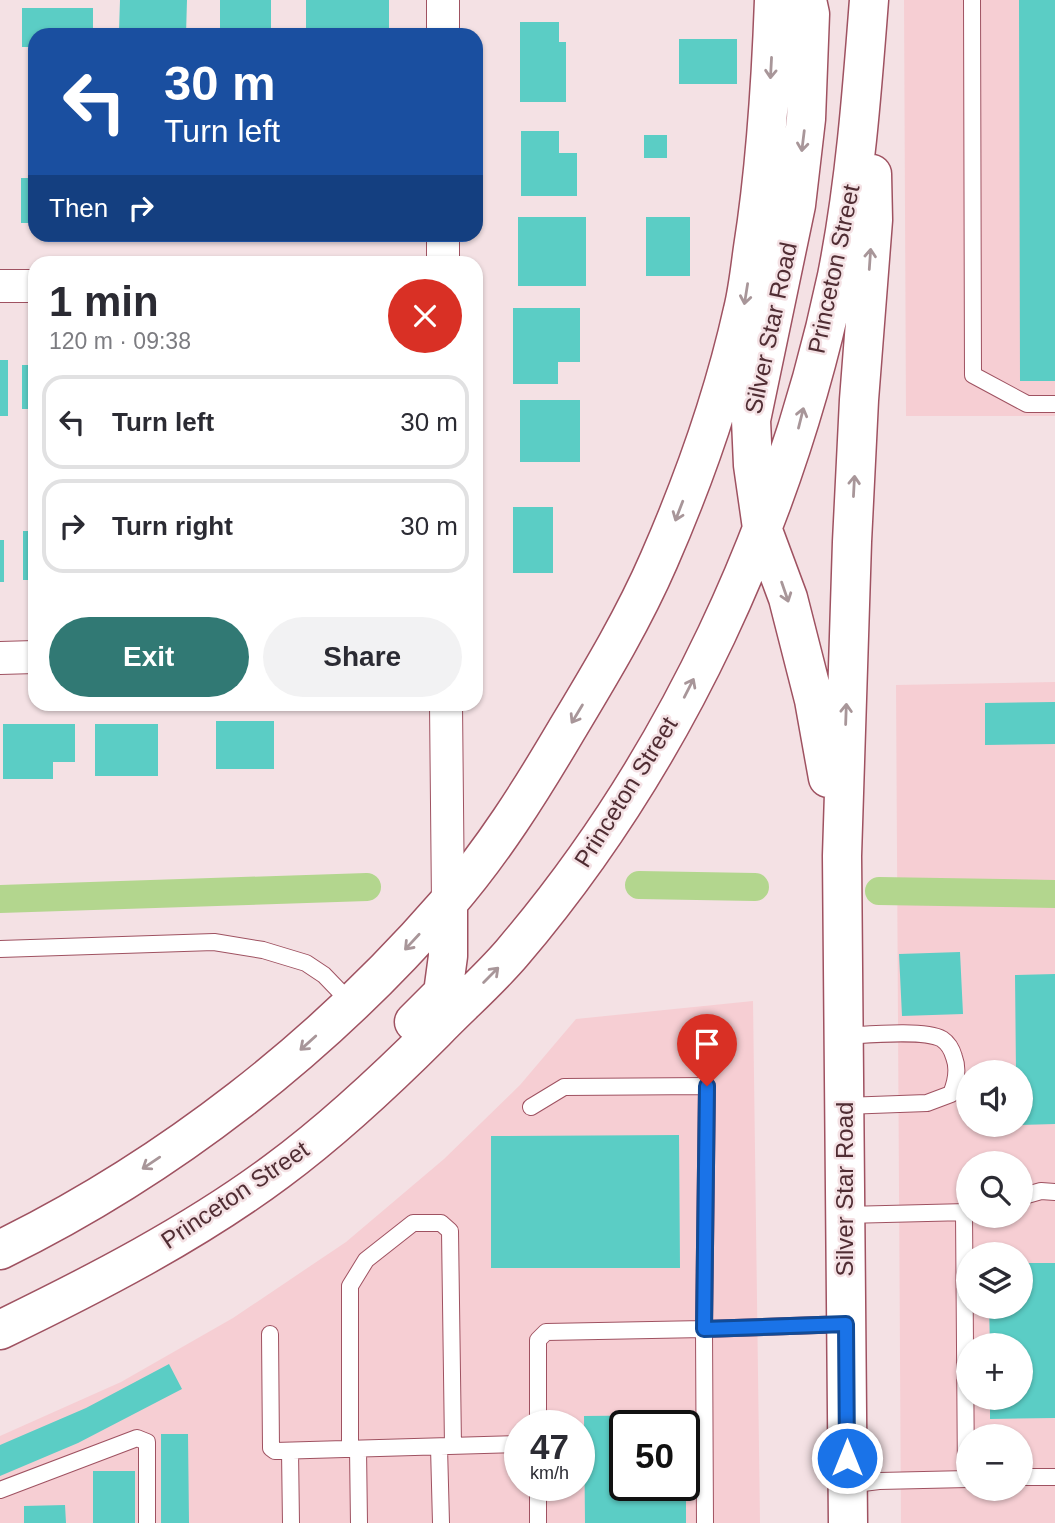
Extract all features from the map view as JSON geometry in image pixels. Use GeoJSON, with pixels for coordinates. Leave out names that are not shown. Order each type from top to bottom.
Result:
{"type":"FeatureCollection","features":[{"type":"Feature","properties":{"kind":"main road"},"geometry":{"type":"LineString","coordinates":[[0,1250],[125,1181],[208,1125],[303,1048],[448,904],[509,825],[611,656],[659,562],[709,433],[744,308],[762,193],[774,0]]}},
{"type":"Feature","properties":{"kind":"main road","name":"Silver Star Road"},"geometry":{"type":"LineString","coordinates":[[807,0],[810,14],[806,119],[796,205],[751,420],[753,465],[762,528],[788,598],[814,699],[842,856]]}},
{"type":"Feature","properties":{"kind":"main road","name":"Silver Star Road"},"geometry":{"type":"LineString","coordinates":[[848,1523],[842,856],[852,542],[859,400],[873,220],[870,0]]}},
{"type":"Feature","properties":{"kind":"main road","name":"Princeton Street"},"geometry":{"type":"LineString","coordinates":[[0,1330],[86,1289],[189,1229],[276,1172],[373,1092],[510,955],[570,878],[622,804],[668,727],[727,612],[762,528],[798,429],[836,276],[857,154],[870,0]]}},
{"type":"Feature","properties":{"kind":"main road"},"geometry":{"type":"LineString","coordinates":[[0,1309],[67,1275],[217,1184],[285,1135],[348,1083],[443,993],[449,956],[448,904]]}},
{"type":"Feature","properties":{"kind":"street"},"geometry":{"type":"LineString","coordinates":[[443,0],[443,28]]}},
{"type":"Feature","properties":{"kind":"street"},"geometry":{"type":"LineString","coordinates":[[0,286],[28,286]]}},
{"type":"Feature","properties":{"kind":"street"},"geometry":{"type":"LineString","coordinates":[[0,658],[28,657]]}},
{"type":"Feature","properties":{"kind":"street"},"geometry":{"type":"LineString","coordinates":[[446,711],[448,904]]}},
{"type":"Feature","properties":{"kind":"lane"},"geometry":{"type":"LineString","coordinates":[[972,0],[973,375],[1027,404],[1055,404]]}},
{"type":"Feature","properties":{"kind":"lane"},"geometry":{"type":"LineString","coordinates":[[0,949],[214,942],[263,950],[306,963],[324,975],[351,1003]]}},
{"type":"Feature","properties":{"kind":"lane"},"geometry":{"type":"LineString","coordinates":[[843,1036],[917,1034],[941,1039],[955,1060],[957,1079],[951,1094],[927,1103],[844,1106]]}},
{"type":"Feature","properties":{"kind":"lane"},"geometry":{"type":"LineString","coordinates":[[531,1107],[564,1087],[707,1086],[705,1523]]}},
{"type":"Feature","properties":{"kind":"lane"},"geometry":{"type":"LineString","coordinates":[[1033,1193],[1055,1192]]}},
{"type":"Feature","properties":{"kind":"lane"},"geometry":{"type":"LineString","coordinates":[[845,1215],[956,1212]]}},
{"type":"Feature","properties":{"kind":"lane"},"geometry":{"type":"LineString","coordinates":[[359,1523],[354,1449],[350,1286],[366,1260],[413,1223],[441,1223],[450,1231],[446,1446],[441,1523]]}},
{"type":"Feature","properties":{"kind":"lane"},"geometry":{"type":"LineString","coordinates":[[966,1228],[967,1424]]}},
{"type":"Feature","properties":{"kind":"lane"},"geometry":{"type":"LineString","coordinates":[[538,1410],[538,1340],[545,1332],[846,1324]]}},
{"type":"Feature","properties":{"kind":"lane"},"geometry":{"type":"LineString","coordinates":[[270,1334],[271,1448],[275,1451],[504,1444]]}},
{"type":"Feature","properties":{"kind":"lane"},"geometry":{"type":"LineString","coordinates":[[0,1490],[136,1438],[148,1443],[148,1523]]}},
{"type":"Feature","properties":{"kind":"lane"},"geometry":{"type":"LineString","coordinates":[[290,1451],[291,1523]]}},
{"type":"Feature","properties":{"kind":"lane"},"geometry":{"type":"LineString","coordinates":[[1033,1477],[1055,1476]]}},
{"type":"Feature","properties":{"kind":"lane"},"geometry":{"type":"LineString","coordinates":[[848,1485],[879,1481],[956,1479]]}},
{"type":"Feature","properties":{"kind":"lane"},"geometry":{"type":"LineString","coordinates":[[538,1501],[538,1523]]}},
{"type":"Feature","properties":{"kind":"shaded area"},"geometry":{"type":"Polygon","coordinates":[[[904,0],[1055,0],[1055,416],[906,416],[904,0]]]}},
{"type":"Feature","properties":{"kind":"shaded area"},"geometry":{"type":"Polygon","coordinates":[[[1055,682],[1055,1523],[901,1523],[896,685],[1055,682]]]}},
{"type":"Feature","properties":{"kind":"shaded area"},"geometry":{"type":"Polygon","coordinates":[[[753,1001],[760,1523],[0,1523],[0,1436],[121,1382],[233,1318],[346,1242],[444,1159],[520,1085],[576,1019],[753,1001]]]}},
{"type":"Feature","properties":{"kind":"building"},"geometry":{"type":"Polygon","coordinates":[[[120,0],[187,0],[186,28],[119,28],[120,0]]]}},
{"type":"Feature","properties":{"kind":"building"},"geometry":{"type":"Polygon","coordinates":[[[220,0],[271,0],[271,28],[220,28],[220,0]]]}},
{"type":"Feature","properties":{"kind":"building"},"geometry":{"type":"Polygon","coordinates":[[[306,0],[389,0],[389,28],[306,28],[306,0]]]}},
{"type":"Feature","properties":{"kind":"building"},"geometry":{"type":"Polygon","coordinates":[[[1019,0],[1055,0],[1055,381],[1020,381],[1019,0]]]}},
{"type":"Feature","properties":{"kind":"building"},"geometry":{"type":"Polygon","coordinates":[[[22,8],[93,8],[93,28],[28,28],[28,47],[22,47],[22,8]]]}},
{"type":"Feature","properties":{"kind":"building"},"geometry":{"type":"Polygon","coordinates":[[[520,22],[559,22],[559,42],[566,42],[566,102],[520,102],[520,22]]]}},
{"type":"Feature","properties":{"kind":"building"},"geometry":{"type":"Polygon","coordinates":[[[679,39],[737,39],[737,84],[679,84],[679,39]]]}},
{"type":"Feature","properties":{"kind":"building"},"geometry":{"type":"Polygon","coordinates":[[[521,131],[559,131],[559,153],[577,153],[577,196],[521,196],[521,131]]]}},
{"type":"Feature","properties":{"kind":"building"},"geometry":{"type":"Polygon","coordinates":[[[644,135],[667,135],[667,158],[644,158],[644,135]]]}},
{"type":"Feature","properties":{"kind":"building"},"geometry":{"type":"Polygon","coordinates":[[[21,178],[28,178],[28,223],[21,223],[21,178]]]}},
{"type":"Feature","properties":{"kind":"building"},"geometry":{"type":"Polygon","coordinates":[[[518,217],[586,217],[586,286],[518,286],[518,217]]]}},
{"type":"Feature","properties":{"kind":"building"},"geometry":{"type":"Polygon","coordinates":[[[646,217],[690,217],[690,276],[646,276],[646,217]]]}},
{"type":"Feature","properties":{"kind":"building"},"geometry":{"type":"Polygon","coordinates":[[[513,308],[580,308],[580,362],[558,362],[558,384],[513,384],[513,308]]]}},
{"type":"Feature","properties":{"kind":"building"},"geometry":{"type":"Polygon","coordinates":[[[0,360],[8,360],[8,416],[0,416],[0,360]]]}},
{"type":"Feature","properties":{"kind":"building"},"geometry":{"type":"Polygon","coordinates":[[[22,365],[28,365],[28,409],[22,409],[22,365]]]}},
{"type":"Feature","properties":{"kind":"building"},"geometry":{"type":"Polygon","coordinates":[[[520,400],[580,400],[580,462],[520,462],[520,400]]]}},
{"type":"Feature","properties":{"kind":"building"},"geometry":{"type":"Polygon","coordinates":[[[513,507],[553,507],[553,573],[513,573],[513,507]]]}},
{"type":"Feature","properties":{"kind":"building"},"geometry":{"type":"Polygon","coordinates":[[[23,531],[28,531],[28,580],[23,580],[23,531]]]}},
{"type":"Feature","properties":{"kind":"building"},"geometry":{"type":"Polygon","coordinates":[[[0,540],[4,540],[4,582],[0,582],[0,540]]]}},
{"type":"Feature","properties":{"kind":"building"},"geometry":{"type":"Polygon","coordinates":[[[1055,702],[1055,744],[985,745],[985,703],[1055,702]]]}},
{"type":"Feature","properties":{"kind":"building"},"geometry":{"type":"Polygon","coordinates":[[[216,721],[274,721],[274,769],[216,769],[216,721]]]}},
{"type":"Feature","properties":{"kind":"building"},"geometry":{"type":"Polygon","coordinates":[[[3,724],[75,724],[75,762],[53,762],[53,779],[3,779],[3,724]]]}},
{"type":"Feature","properties":{"kind":"building"},"geometry":{"type":"Polygon","coordinates":[[[95,724],[158,724],[158,776],[95,776],[95,724]]]}},
{"type":"Feature","properties":{"kind":"building"},"geometry":{"type":"Polygon","coordinates":[[[960,952],[963,1014],[902,1016],[899,954],[960,952]]]}},
{"type":"Feature","properties":{"kind":"building"},"geometry":{"type":"Polygon","coordinates":[[[1055,974],[1055,1124],[1033,1125],[1033,1060],[1016,1060],[1015,975],[1055,974]]]}},
{"type":"Feature","properties":{"kind":"building"},"geometry":{"type":"Polygon","coordinates":[[[679,1135],[680,1268],[491,1268],[491,1136],[679,1135]]]}},
{"type":"Feature","properties":{"kind":"building"},"geometry":{"type":"Polygon","coordinates":[[[1033,1263],[1055,1263],[1055,1418],[990,1419],[990,1410],[1033,1410],[1033,1333],[990,1333],[989,1319],[1033,1319],[1033,1263]]]}},
{"type":"Feature","properties":{"kind":"building"},"geometry":{"type":"Polygon","coordinates":[[[169,1364],[182,1389],[78,1443],[0,1476],[0,1445],[86,1408],[169,1364]]]}},
{"type":"Feature","properties":{"kind":"building"},"geometry":{"type":"Polygon","coordinates":[[[595,1416],[609,1416],[609,1501],[686,1501],[686,1523],[585,1523],[585,1501],[595,1501],[595,1416]]]}},
{"type":"Feature","properties":{"kind":"building"},"geometry":{"type":"Polygon","coordinates":[[[161,1434],[188,1434],[189,1523],[161,1523],[161,1434]]]}},
{"type":"Feature","properties":{"kind":"building"},"geometry":{"type":"Polygon","coordinates":[[[93,1471],[135,1471],[135,1523],[93,1523],[93,1471]]]}},
{"type":"Feature","properties":{"kind":"building"},"geometry":{"type":"Polygon","coordinates":[[[65,1505],[66,1523],[24,1523],[24,1506],[65,1505]]]}},
{"type":"Feature","properties":{"kind":"waterway"},"geometry":{"type":"LineString","coordinates":[[639,885],[755,887]]}},
{"type":"Feature","properties":{"kind":"waterway"},"geometry":{"type":"LineString","coordinates":[[0,899],[367,887]]}},
{"type":"Feature","properties":{"kind":"waterway"},"geometry":{"type":"LineString","coordinates":[[879,891],[1055,894]]}},
{"type":"Feature","properties":{"kind":"route"},"geometry":{"type":"LineString","coordinates":[[707,1086],[704,1329],[846,1324],[847,1458]]}}]}
